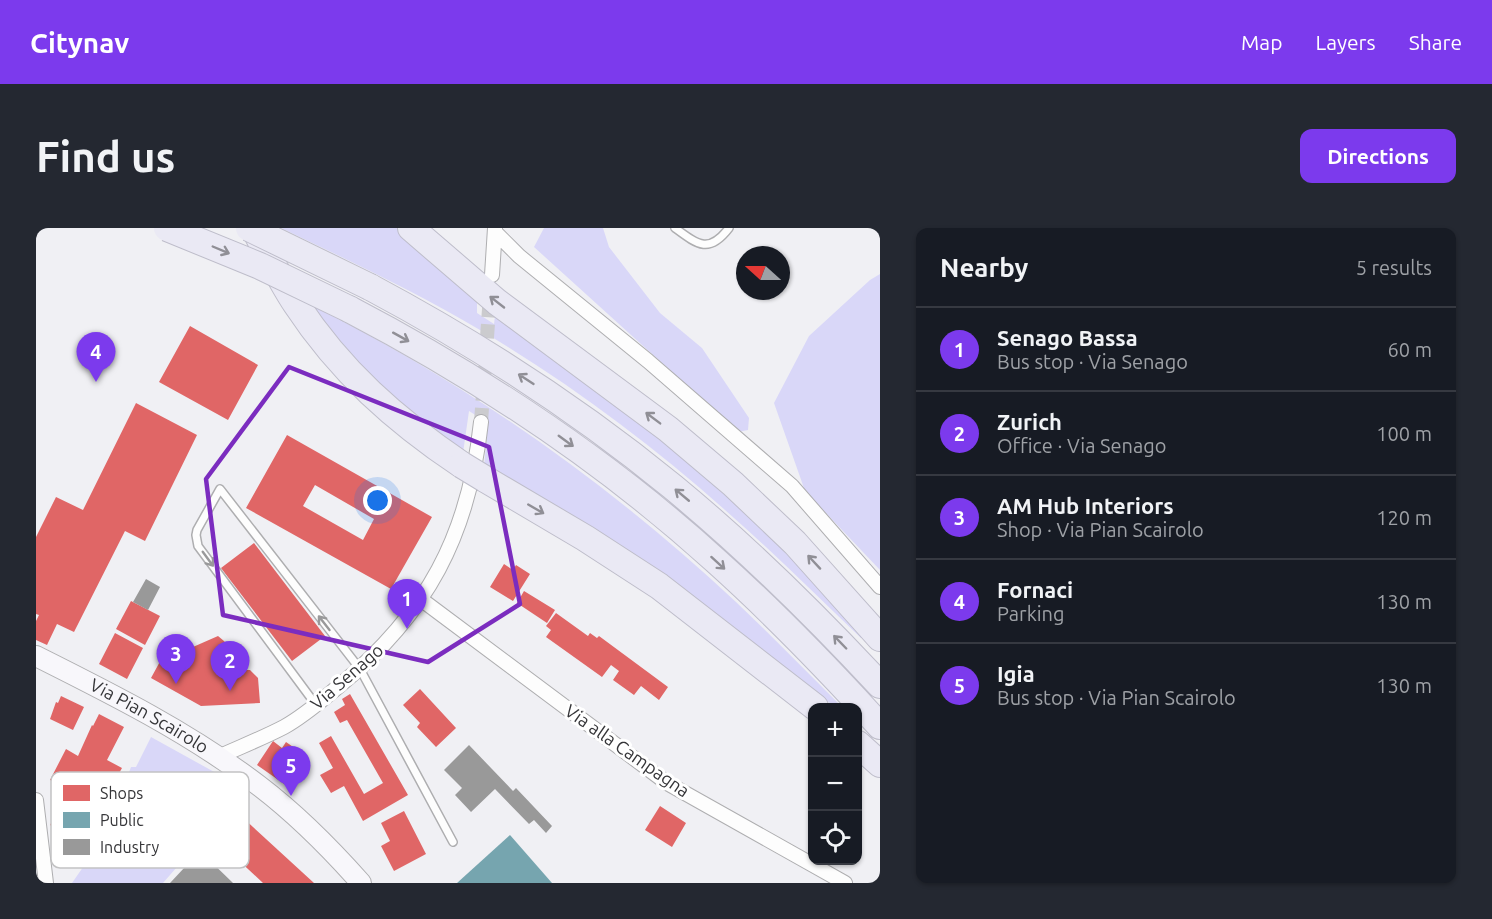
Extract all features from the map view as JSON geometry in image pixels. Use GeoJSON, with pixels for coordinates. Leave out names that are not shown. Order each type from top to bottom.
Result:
{"type":"FeatureCollection","features":[{"type":"Feature","properties":{"kind":"highway"},"geometry":{"type":"LineString","coordinates":[[167,228],[260,266],[350,309],[481,384],[553,432],[620,481],[716,561],[808,649],[880,726]]}},
{"type":"Feature","properties":{"kind":"highway"},"geometry":{"type":"LineString","coordinates":[[249,228],[424,316],[517,373],[570,409],[639,460],[699,509],[768,571],[880,685]]}},
{"type":"Feature","properties":{"kind":"highway"},"geometry":{"type":"LineString","coordinates":[[254,228],[295,303],[347,370],[375,399],[462,465],[585,538],[659,586],[808,703]]}},
{"type":"Feature","properties":{"kind":"highway"},"geometry":{"type":"LineString","coordinates":[[411,228],[497,302],[651,417],[733,484],[795,543],[880,638]]}},
{"type":"Feature","properties":{"kind":"highway"},"geometry":{"type":"LineString","coordinates":[[862,748],[880,764]]}},
{"type":"Feature","properties":{"kind":"main road","name":"Via Pian Scairolo"},"geometry":{"type":"LineString","coordinates":[[36,656],[164,723],[240,772]]}},
{"type":"Feature","properties":{"kind":"main road","name":"Via Pian Scairolo"},"geometry":{"type":"LineString","coordinates":[[249,778],[283,805],[358,882]]}},
{"type":"Feature","properties":{"kind":"street"},"geometry":{"type":"LineString","coordinates":[[492,275],[495,230]]}},
{"type":"Feature","properties":{"kind":"street"},"geometry":{"type":"LineString","coordinates":[[495,230],[519,256],[648,361],[792,486],[880,587]]}},
{"type":"Feature","properties":{"kind":"street","name":"Via Senago"},"geometry":{"type":"LineString","coordinates":[[218,757],[285,726],[316,705],[360,669],[390,640],[422,600],[448,550],[470,491],[481,422]]}},
{"type":"Feature","properties":{"kind":"street","name":"Via alla Campagna"},"geometry":{"type":"LineString","coordinates":[[422,600],[667,783],[844,883]]}},
{"type":"Feature","properties":{"kind":"street"},"geometry":{"type":"LineString","coordinates":[[36,800],[46,883]]}},
{"type":"Feature","properties":{"kind":"lane"},"geometry":{"type":"LineString","coordinates":[[675,228],[692,240],[711,244],[720,240],[729,228]]}},
{"type":"Feature","properties":{"kind":"lane"},"geometry":{"type":"LineString","coordinates":[[316,705],[198,546],[197,530],[220,489],[360,669],[453,842]]}},
{"type":"Feature","properties":{"kind":"highlighted area"},"geometry":{"type":"Polygon","coordinates":[[[289,367],[489,447],[520,604],[428,662],[223,615],[206,479],[289,367]]]}},
{"type":"Feature","properties":{"kind":"shaded area"},"geometry":{"type":"Polygon","coordinates":[[[281,228],[397,228],[471,294],[477,302],[477,313],[494,324],[495,316],[635,415],[768,531],[863,636],[861,638],[760,541],[696,485],[576,392],[456,316],[281,228]]]}},
{"type":"Feature","properties":{"kind":"shaded area"},"geometry":{"type":"Polygon","coordinates":[[[544,228],[603,228],[609,247],[660,313],[702,348],[749,418],[748,430],[738,432],[534,247],[544,228]]]}},
{"type":"Feature","properties":{"kind":"shaded area"},"geometry":{"type":"Polygon","coordinates":[[[880,274],[880,570],[805,491],[774,403],[809,336],[870,280],[880,274]]]}},
{"type":"Feature","properties":{"kind":"shaded area"},"geometry":{"type":"Polygon","coordinates":[[[309,304],[423,366],[533,437],[586,476],[688,558],[838,703],[830,703],[727,623],[484,467],[488,423],[469,411],[463,453],[445,441],[360,369],[309,304]]]}},
{"type":"Feature","properties":{"kind":"shaded area"},"geometry":{"type":"Polygon","coordinates":[[[151,737],[214,772],[129,772],[131,767],[136,767],[151,737]]]}},
{"type":"Feature","properties":{"kind":"shaded area"},"geometry":{"type":"Polygon","coordinates":[[[82,868],[176,868],[163,883],[72,883],[82,868]]]}},
{"type":"Feature","properties":{"kind":"building: Shops"},"geometry":{"type":"Polygon","coordinates":[[[190,326],[258,365],[228,420],[159,382],[190,326]]]}},
{"type":"Feature","properties":{"kind":"building: Shops"},"geometry":{"type":"Polygon","coordinates":[[[136,403],[197,435],[145,541],[125,531],[74,632],[57,624],[47,645],[36,640],[36,621],[39,615],[36,614],[36,537],[56,497],[83,510],[136,403]]]}},
{"type":"Feature","properties":{"kind":"building: Shops"},"geometry":{"type":"Polygon","coordinates":[[[287,435],[432,517],[391,589],[246,508],[287,435]],[[315,485],[303,506],[363,540],[374,519],[315,485]]]}},
{"type":"Feature","properties":{"kind":"building: Shops"},"geometry":{"type":"Polygon","coordinates":[[[254,543],[325,636],[292,661],[221,568],[254,543]]]}},
{"type":"Feature","properties":{"kind":"building: Shops"},"geometry":{"type":"Polygon","coordinates":[[[504,564],[513,570],[516,565],[530,574],[513,601],[490,587],[504,564]]]}},
{"type":"Feature","properties":{"kind":"building: Shops"},"geometry":{"type":"Polygon","coordinates":[[[524,591],[555,610],[547,623],[517,603],[524,591]]]}},
{"type":"Feature","properties":{"kind":"building: Shops"},"geometry":{"type":"Polygon","coordinates":[[[131,601],[160,616],[145,645],[116,629],[131,601]]]}},
{"type":"Feature","properties":{"kind":"building: Shops"},"geometry":{"type":"Polygon","coordinates":[[[556,613],[588,636],[590,633],[597,638],[599,636],[668,687],[659,700],[641,686],[634,695],[613,680],[619,671],[611,665],[602,677],[546,637],[551,630],[546,626],[556,613]]]}},
{"type":"Feature","properties":{"kind":"building: Shops"},"geometry":{"type":"Polygon","coordinates":[[[115,633],[143,648],[127,679],[99,664],[115,633]]]}},
{"type":"Feature","properties":{"kind":"building: Shops"},"geometry":{"type":"Polygon","coordinates":[[[218,636],[247,670],[258,678],[260,703],[201,706],[151,678],[163,656],[173,652],[177,654],[218,636]]]}},
{"type":"Feature","properties":{"kind":"building: Shops"},"geometry":{"type":"Polygon","coordinates":[[[420,689],[456,728],[436,747],[417,727],[420,723],[403,705],[420,689]]]}},
{"type":"Feature","properties":{"kind":"building: Shops"},"geometry":{"type":"Polygon","coordinates":[[[350,694],[408,795],[363,821],[344,786],[331,793],[320,775],[333,768],[319,743],[331,736],[364,794],[383,783],[347,720],[340,723],[334,712],[345,705],[342,699],[350,694]]]}},
{"type":"Feature","properties":{"kind":"building: Shops"},"geometry":{"type":"Polygon","coordinates":[[[61,696],[84,707],[73,730],[50,719],[56,702],[58,703],[61,696]]]}},
{"type":"Feature","properties":{"kind":"building: Shops"},"geometry":{"type":"Polygon","coordinates":[[[99,714],[124,727],[107,760],[122,768],[120,772],[54,772],[66,749],[78,756],[99,714]]]}},
{"type":"Feature","properties":{"kind":"building: Shops"},"geometry":{"type":"Polygon","coordinates":[[[273,741],[282,748],[286,742],[299,751],[295,756],[304,762],[287,786],[257,765],[273,741]]]}},
{"type":"Feature","properties":{"kind":"building: Shops"},"geometry":{"type":"Polygon","coordinates":[[[660,806],[686,823],[672,847],[645,830],[660,806]]]}},
{"type":"Feature","properties":{"kind":"building: Shops"},"geometry":{"type":"Polygon","coordinates":[[[404,811],[426,854],[394,871],[381,846],[390,841],[381,823],[404,811]]]}},
{"type":"Feature","properties":{"kind":"building: Shops"},"geometry":{"type":"Polygon","coordinates":[[[249,823],[314,883],[263,883],[247,868],[249,868],[249,823]]]}},
{"type":"Feature","properties":{"kind":"building: Public"},"geometry":{"type":"Polygon","coordinates":[[[510,835],[552,883],[457,883],[510,835]]]}},
{"type":"Feature","properties":{"kind":"building: Industry"},"geometry":{"type":"Polygon","coordinates":[[[146,579],[160,587],[148,610],[133,602],[146,579]]]}},
{"type":"Feature","properties":{"kind":"building: Industry"},"geometry":{"type":"Polygon","coordinates":[[[469,745],[513,791],[516,788],[552,826],[546,833],[534,820],[529,824],[495,789],[471,812],[455,795],[462,788],[444,770],[469,745]]]}},
{"type":"Feature","properties":{"kind":"building: Industry"},"geometry":{"type":"Polygon","coordinates":[[[184,868],[218,868],[233,883],[170,883],[184,868]]]}},
{"type":"Feature","properties":{"kind":"tunnel"},"geometry":{"type":"LineString","coordinates":[[481,422],[490,295]]}},
{"type":"Feature","properties":{"kind":"place","name":"Fornaci"},"geometry":{"type":"Point","coordinates":[96,382]}},
{"type":"Feature","properties":{"kind":"place","name":"Senago Bassa"},"geometry":{"type":"Point","coordinates":[407,629]}},
{"type":"Feature","properties":{"kind":"place","name":"AM Hub Interiors"},"geometry":{"type":"Point","coordinates":[176,684]}},
{"type":"Feature","properties":{"kind":"place","name":"Zurich"},"geometry":{"type":"Point","coordinates":[230,691]}},
{"type":"Feature","properties":{"kind":"place","name":"Igia"},"geometry":{"type":"Point","coordinates":[291,796]}}]}
